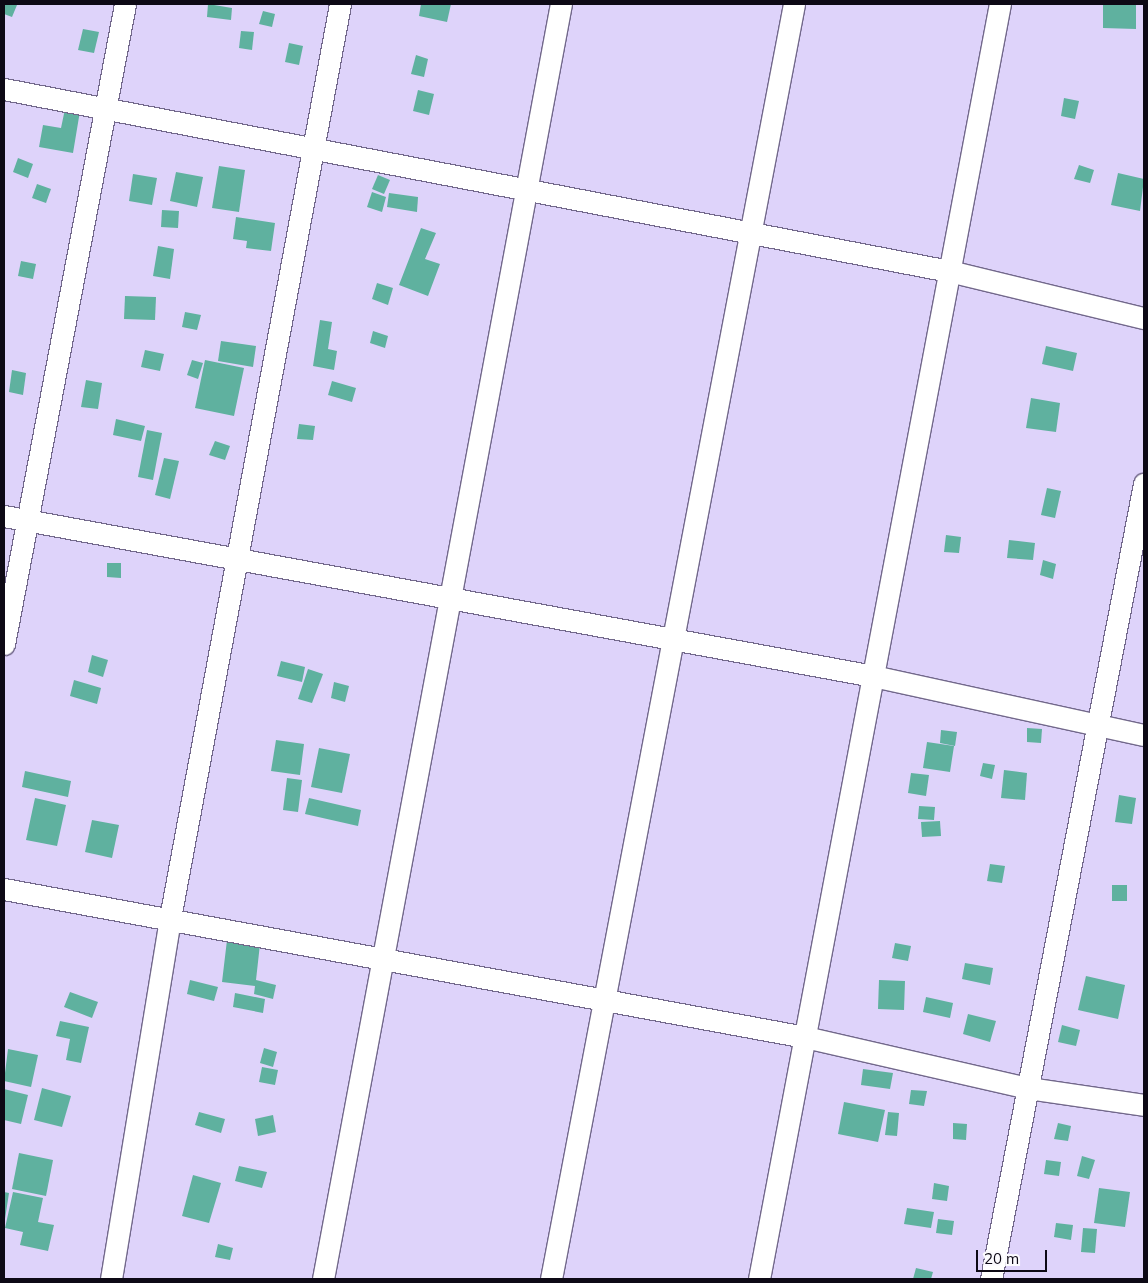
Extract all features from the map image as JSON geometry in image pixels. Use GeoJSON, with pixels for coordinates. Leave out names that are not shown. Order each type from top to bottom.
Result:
{"type":"FeatureCollection","features":[{"type":"Feature","properties":{"kind":"street"},"geometry":{"type":"LineString","coordinates":[[4,644],[29,521],[125,4]]}},
{"type":"Feature","properties":{"kind":"street"},"geometry":{"type":"LineString","coordinates":[[111,1279],[170,918],[240,556],[312,145],[340,4]]}},
{"type":"Feature","properties":{"kind":"street"},"geometry":{"type":"LineString","coordinates":[[323,1279],[561,4]]}},
{"type":"Feature","properties":{"kind":"street"},"geometry":{"type":"LineString","coordinates":[[551,1279],[794,4]]}},
{"type":"Feature","properties":{"kind":"street"},"geometry":{"type":"LineString","coordinates":[[759,1279],[1000,4]]}},
{"type":"Feature","properties":{"kind":"street"},"geometry":{"type":"LineString","coordinates":[[4,89],[105,110],[312,145],[950,271],[1144,318]]}},
{"type":"Feature","properties":{"kind":"street"},"geometry":{"type":"LineString","coordinates":[[991,1279],[1144,484]]}},
{"type":"Feature","properties":{"kind":"street"},"geometry":{"type":"LineString","coordinates":[[4,516],[240,556],[873,676],[1098,728],[1144,734]]}},
{"type":"Feature","properties":{"kind":"street"},"geometry":{"type":"LineString","coordinates":[[4,889],[383,956],[804,1037],[1028,1088],[1144,1105]]}},
{"type":"Feature","properties":{"kind":"building"},"geometry":{"type":"Polygon","coordinates":[[[4,4],[17,5],[12,17],[4,14],[4,4]]]}},
{"type":"Feature","properties":{"kind":"building"},"geometry":{"type":"Polygon","coordinates":[[[208,4],[232,8],[231,20],[207,17],[208,4]]]}},
{"type":"Feature","properties":{"kind":"building"},"geometry":{"type":"Polygon","coordinates":[[[421,4],[451,4],[447,22],[419,16],[421,4]]]}},
{"type":"Feature","properties":{"kind":"building"},"geometry":{"type":"Polygon","coordinates":[[[1103,4],[1136,4],[1136,29],[1103,28],[1103,4]]]}},
{"type":"Feature","properties":{"kind":"building"},"geometry":{"type":"Polygon","coordinates":[[[263,11],[275,14],[272,27],[259,24],[263,11]]]}},
{"type":"Feature","properties":{"kind":"building"},"geometry":{"type":"Polygon","coordinates":[[[83,29],[99,32],[94,53],[78,50],[83,29]]]}},
{"type":"Feature","properties":{"kind":"building"},"geometry":{"type":"Polygon","coordinates":[[[241,31],[254,32],[252,50],[239,48],[241,31]]]}},
{"type":"Feature","properties":{"kind":"building"},"geometry":{"type":"Polygon","coordinates":[[[289,43],[303,46],[299,65],[285,62],[289,43]]]}},
{"type":"Feature","properties":{"kind":"building"},"geometry":{"type":"Polygon","coordinates":[[[416,55],[428,59],[424,77],[411,74],[416,55]]]}},
{"type":"Feature","properties":{"kind":"building"},"geometry":{"type":"Polygon","coordinates":[[[418,90],[434,94],[429,115],[413,111],[418,90]]]}},
{"type":"Feature","properties":{"kind":"building"},"geometry":{"type":"Polygon","coordinates":[[[1064,98],[1079,101],[1075,119],[1061,116],[1064,98]]]}},
{"type":"Feature","properties":{"kind":"building"},"geometry":{"type":"Polygon","coordinates":[[[65,109],[80,111],[73,153],[39,147],[43,125],[61,128],[65,109]]]}},
{"type":"Feature","properties":{"kind":"building"},"geometry":{"type":"Polygon","coordinates":[[[18,158],[33,164],[28,178],[13,172],[18,158]]]}},
{"type":"Feature","properties":{"kind":"building"},"geometry":{"type":"Polygon","coordinates":[[[1079,165],[1094,170],[1090,183],[1074,179],[1079,165]]]}},
{"type":"Feature","properties":{"kind":"building"},"geometry":{"type":"Polygon","coordinates":[[[219,166],[245,170],[239,212],[212,208],[219,166]]]}},
{"type":"Feature","properties":{"kind":"building"},"geometry":{"type":"Polygon","coordinates":[[[176,172],[203,177],[197,207],[170,201],[176,172]]]}},
{"type":"Feature","properties":{"kind":"building"},"geometry":{"type":"Polygon","coordinates":[[[1118,173],[1144,179],[1140,211],[1111,205],[1118,173]]]}},
{"type":"Feature","properties":{"kind":"building"},"geometry":{"type":"Polygon","coordinates":[[[133,174],[157,178],[152,205],[129,201],[133,174]]]}},
{"type":"Feature","properties":{"kind":"building"},"geometry":{"type":"Polygon","coordinates":[[[378,175],[390,180],[384,194],[372,189],[378,175]]]}},
{"type":"Feature","properties":{"kind":"building"},"geometry":{"type":"Polygon","coordinates":[[[37,184],[51,189],[46,203],[32,198],[37,184]]]}},
{"type":"Feature","properties":{"kind":"building"},"geometry":{"type":"Polygon","coordinates":[[[372,192],[386,197],[382,212],[367,207],[372,192]]]}},
{"type":"Feature","properties":{"kind":"building"},"geometry":{"type":"Polygon","coordinates":[[[389,193],[418,197],[417,212],[387,207],[389,193]]]}},
{"type":"Feature","properties":{"kind":"building"},"geometry":{"type":"Polygon","coordinates":[[[162,210],[179,211],[178,228],[161,227],[162,210]]]}},
{"type":"Feature","properties":{"kind":"building"},"geometry":{"type":"Polygon","coordinates":[[[236,217],[275,223],[271,251],[246,248],[247,241],[233,239],[236,217]]]}},
{"type":"Feature","properties":{"kind":"building"},"geometry":{"type":"Polygon","coordinates":[[[421,228],[436,233],[425,259],[440,264],[428,296],[399,285],[421,228]]]}},
{"type":"Feature","properties":{"kind":"building"},"geometry":{"type":"Polygon","coordinates":[[[158,246],[174,249],[170,279],[153,276],[158,246]]]}},
{"type":"Feature","properties":{"kind":"building"},"geometry":{"type":"Polygon","coordinates":[[[21,261],[36,264],[33,279],[18,276],[21,261]]]}},
{"type":"Feature","properties":{"kind":"building"},"geometry":{"type":"Polygon","coordinates":[[[377,283],[393,288],[388,305],[372,299],[377,283]]]}},
{"type":"Feature","properties":{"kind":"building"},"geometry":{"type":"Polygon","coordinates":[[[125,296],[156,297],[155,320],[124,319],[125,296]]]}},
{"type":"Feature","properties":{"kind":"building"},"geometry":{"type":"Polygon","coordinates":[[[185,312],[201,315],[197,330],[182,327],[185,312]]]}},
{"type":"Feature","properties":{"kind":"building"},"geometry":{"type":"Polygon","coordinates":[[[320,320],[332,322],[328,349],[337,351],[334,370],[313,366],[320,320]]]}},
{"type":"Feature","properties":{"kind":"building"},"geometry":{"type":"Polygon","coordinates":[[[373,331],[388,336],[385,348],[370,343],[373,331]]]}},
{"type":"Feature","properties":{"kind":"building"},"geometry":{"type":"Polygon","coordinates":[[[221,341],[256,346],[253,367],[218,361],[221,341]]]}},
{"type":"Feature","properties":{"kind":"building"},"geometry":{"type":"Polygon","coordinates":[[[1046,346],[1077,353],[1073,371],[1042,364],[1046,346]]]}},
{"type":"Feature","properties":{"kind":"building"},"geometry":{"type":"Polygon","coordinates":[[[145,350],[164,354],[160,371],[141,367],[145,350]]]}},
{"type":"Feature","properties":{"kind":"building"},"geometry":{"type":"Polygon","coordinates":[[[192,360],[203,363],[198,379],[187,375],[192,360]]]}},
{"type":"Feature","properties":{"kind":"building"},"geometry":{"type":"Polygon","coordinates":[[[205,360],[244,368],[234,416],[195,408],[205,360]]]}},
{"type":"Feature","properties":{"kind":"building"},"geometry":{"type":"Polygon","coordinates":[[[12,370],[26,373],[23,395],[9,392],[12,370]]]}},
{"type":"Feature","properties":{"kind":"building"},"geometry":{"type":"Polygon","coordinates":[[[86,380],[102,383],[98,409],[81,407],[86,380]]]}},
{"type":"Feature","properties":{"kind":"building"},"geometry":{"type":"Polygon","coordinates":[[[332,381],[356,388],[352,402],[328,395],[332,381]]]}},
{"type":"Feature","properties":{"kind":"building"},"geometry":{"type":"Polygon","coordinates":[[[1031,398],[1060,403],[1056,432],[1026,428],[1031,398]]]}},
{"type":"Feature","properties":{"kind":"building"},"geometry":{"type":"Polygon","coordinates":[[[116,419],[145,426],[141,441],[113,435],[116,419]]]}},
{"type":"Feature","properties":{"kind":"building"},"geometry":{"type":"Polygon","coordinates":[[[299,424],[315,426],[313,440],[297,439],[299,424]]]}},
{"type":"Feature","properties":{"kind":"building"},"geometry":{"type":"Polygon","coordinates":[[[147,430],[162,433],[153,480],[138,477],[147,430]]]}},
{"type":"Feature","properties":{"kind":"building"},"geometry":{"type":"Polygon","coordinates":[[[215,441],[230,446],[225,460],[209,455],[215,441]]]}},
{"type":"Feature","properties":{"kind":"building"},"geometry":{"type":"Polygon","coordinates":[[[164,458],[179,461],[170,499],[155,495],[164,458]]]}},
{"type":"Feature","properties":{"kind":"building"},"geometry":{"type":"Polygon","coordinates":[[[1047,488],[1061,491],[1055,518],[1041,515],[1047,488]]]}},
{"type":"Feature","properties":{"kind":"building"},"geometry":{"type":"Polygon","coordinates":[[[946,535],[961,537],[959,553],[944,552],[946,535]]]}},
{"type":"Feature","properties":{"kind":"building"},"geometry":{"type":"Polygon","coordinates":[[[1009,540],[1035,543],[1033,560],[1007,558],[1009,540]]]}},
{"type":"Feature","properties":{"kind":"building"},"geometry":{"type":"Polygon","coordinates":[[[1043,560],[1056,564],[1053,579],[1040,575],[1043,560]]]}},
{"type":"Feature","properties":{"kind":"building"},"geometry":{"type":"Polygon","coordinates":[[[107,563],[121,563],[121,578],[107,577],[107,563]]]}},
{"type":"Feature","properties":{"kind":"building"},"geometry":{"type":"Polygon","coordinates":[[[92,655],[108,660],[103,677],[88,672],[92,655]]]}},
{"type":"Feature","properties":{"kind":"building"},"geometry":{"type":"Polygon","coordinates":[[[281,661],[305,667],[302,682],[277,676],[281,661]]]}},
{"type":"Feature","properties":{"kind":"building"},"geometry":{"type":"Polygon","coordinates":[[[308,669],[323,674],[312,703],[298,699],[308,669]]]}},
{"type":"Feature","properties":{"kind":"building"},"geometry":{"type":"Polygon","coordinates":[[[74,680],[101,688],[97,704],[70,696],[74,680]]]}},
{"type":"Feature","properties":{"kind":"building"},"geometry":{"type":"Polygon","coordinates":[[[334,682],[349,686],[345,702],[331,698],[334,682]]]}},
{"type":"Feature","properties":{"kind":"building"},"geometry":{"type":"Polygon","coordinates":[[[1027,728],[1042,729],[1041,743],[1027,742],[1027,728]]]}},
{"type":"Feature","properties":{"kind":"building"},"geometry":{"type":"Polygon","coordinates":[[[941,730],[957,732],[955,746],[940,743],[941,730]]]}},
{"type":"Feature","properties":{"kind":"building"},"geometry":{"type":"Polygon","coordinates":[[[276,740],[304,744],[300,775],[271,771],[276,740]]]}},
{"type":"Feature","properties":{"kind":"building"},"geometry":{"type":"Polygon","coordinates":[[[927,742],[954,746],[950,772],[923,768],[927,742]]]}},
{"type":"Feature","properties":{"kind":"building"},"geometry":{"type":"Polygon","coordinates":[[[319,748],[350,754],[342,793],[311,787],[319,748]]]}},
{"type":"Feature","properties":{"kind":"building"},"geometry":{"type":"Polygon","coordinates":[[[983,763],[995,765],[992,779],[980,776],[983,763]]]}},
{"type":"Feature","properties":{"kind":"building"},"geometry":{"type":"Polygon","coordinates":[[[1004,770],[1027,773],[1025,800],[1001,798],[1004,770]]]}},
{"type":"Feature","properties":{"kind":"building"},"geometry":{"type":"Polygon","coordinates":[[[25,771],[71,781],[68,797],[22,787],[25,771]]]}},
{"type":"Feature","properties":{"kind":"building"},"geometry":{"type":"Polygon","coordinates":[[[911,773],[929,775],[926,796],[908,793],[911,773]]]}},
{"type":"Feature","properties":{"kind":"building"},"geometry":{"type":"Polygon","coordinates":[[[287,778],[302,780],[298,812],[283,810],[287,778]]]}},
{"type":"Feature","properties":{"kind":"building"},"geometry":{"type":"Polygon","coordinates":[[[1119,795],[1136,798],[1132,824],[1115,822],[1119,795]]]}},
{"type":"Feature","properties":{"kind":"building"},"geometry":{"type":"Polygon","coordinates":[[[35,798],[66,805],[57,846],[26,840],[35,798]]]}},
{"type":"Feature","properties":{"kind":"building"},"geometry":{"type":"Polygon","coordinates":[[[309,798],[361,810],[358,826],[305,814],[309,798]]]}},
{"type":"Feature","properties":{"kind":"building"},"geometry":{"type":"Polygon","coordinates":[[[919,806],[935,807],[934,820],[918,819],[919,806]]]}},
{"type":"Feature","properties":{"kind":"building"},"geometry":{"type":"Polygon","coordinates":[[[92,820],[119,825],[112,858],[85,852],[92,820]]]}},
{"type":"Feature","properties":{"kind":"building"},"geometry":{"type":"Polygon","coordinates":[[[940,821],[941,836],[922,837],[921,822],[940,821]]]}},
{"type":"Feature","properties":{"kind":"building"},"geometry":{"type":"Polygon","coordinates":[[[990,864],[1005,866],[1002,883],[987,881],[990,864]]]}},
{"type":"Feature","properties":{"kind":"building"},"geometry":{"type":"Polygon","coordinates":[[[1112,885],[1127,885],[1127,901],[1112,901],[1112,885]]]}},
{"type":"Feature","properties":{"kind":"building"},"geometry":{"type":"Polygon","coordinates":[[[227,940],[260,944],[256,980],[276,985],[273,999],[254,994],[255,986],[222,982],[227,940]]]}},
{"type":"Feature","properties":{"kind":"building"},"geometry":{"type":"Polygon","coordinates":[[[895,943],[911,946],[908,961],[892,958],[895,943]]]}},
{"type":"Feature","properties":{"kind":"building"},"geometry":{"type":"Polygon","coordinates":[[[965,963],[993,968],[990,985],[962,979],[965,963]]]}},
{"type":"Feature","properties":{"kind":"building"},"geometry":{"type":"Polygon","coordinates":[[[1086,976],[1125,985],[1118,1019],[1078,1010],[1086,976]]]}},
{"type":"Feature","properties":{"kind":"building"},"geometry":{"type":"Polygon","coordinates":[[[190,980],[218,987],[214,1001],[187,994],[190,980]]]}},
{"type":"Feature","properties":{"kind":"building"},"geometry":{"type":"Polygon","coordinates":[[[879,980],[905,981],[904,1010],[878,1009],[879,980]]]}},
{"type":"Feature","properties":{"kind":"building"},"geometry":{"type":"Polygon","coordinates":[[[70,992],[98,1002],[92,1018],[64,1007],[70,992]]]}},
{"type":"Feature","properties":{"kind":"building"},"geometry":{"type":"Polygon","coordinates":[[[235,993],[265,999],[263,1013],[233,1007],[235,993]]]}},
{"type":"Feature","properties":{"kind":"building"},"geometry":{"type":"Polygon","coordinates":[[[926,997],[953,1003],[950,1018],[923,1012],[926,997]]]}},
{"type":"Feature","properties":{"kind":"building"},"geometry":{"type":"Polygon","coordinates":[[[968,1014],[996,1021],[990,1042],[963,1034],[968,1014]]]}},
{"type":"Feature","properties":{"kind":"building"},"geometry":{"type":"Polygon","coordinates":[[[60,1021],[89,1027],[81,1063],[66,1060],[70,1039],[56,1036],[60,1021]]]}},
{"type":"Feature","properties":{"kind":"building"},"geometry":{"type":"Polygon","coordinates":[[[1062,1025],[1080,1030],[1076,1046],[1058,1042],[1062,1025]]]}},
{"type":"Feature","properties":{"kind":"building"},"geometry":{"type":"Polygon","coordinates":[[[264,1048],[277,1052],[273,1067],[260,1063],[264,1048]]]}},
{"type":"Feature","properties":{"kind":"building"},"geometry":{"type":"Polygon","coordinates":[[[8,1049],[38,1055],[31,1087],[4,1081],[8,1049]]]}},
{"type":"Feature","properties":{"kind":"building"},"geometry":{"type":"Polygon","coordinates":[[[262,1067],[278,1070],[275,1085],[259,1082],[262,1067]]]}},
{"type":"Feature","properties":{"kind":"building"},"geometry":{"type":"Polygon","coordinates":[[[863,1069],[893,1073],[890,1089],[861,1085],[863,1069]]]}},
{"type":"Feature","properties":{"kind":"building"},"geometry":{"type":"Polygon","coordinates":[[[42,1088],[71,1096],[62,1127],[34,1120],[42,1088]]]}},
{"type":"Feature","properties":{"kind":"building"},"geometry":{"type":"Polygon","coordinates":[[[4,1089],[28,1095],[21,1124],[4,1120],[4,1089]]]}},
{"type":"Feature","properties":{"kind":"building"},"geometry":{"type":"Polygon","coordinates":[[[911,1090],[927,1091],[924,1106],[909,1104],[911,1090]]]}},
{"type":"Feature","properties":{"kind":"building"},"geometry":{"type":"Polygon","coordinates":[[[844,1102],[885,1110],[878,1142],[838,1134],[844,1102]]]}},
{"type":"Feature","properties":{"kind":"building"},"geometry":{"type":"Polygon","coordinates":[[[199,1112],[225,1119],[221,1133],[195,1125],[199,1112]]]}},
{"type":"Feature","properties":{"kind":"building"},"geometry":{"type":"Polygon","coordinates":[[[888,1112],[899,1113],[897,1136],[885,1135],[888,1112]]]}},
{"type":"Feature","properties":{"kind":"building"},"geometry":{"type":"Polygon","coordinates":[[[273,1115],[276,1132],[258,1136],[255,1119],[273,1115]]]}},
{"type":"Feature","properties":{"kind":"building"},"geometry":{"type":"Polygon","coordinates":[[[953,1123],[967,1124],[966,1140],[953,1139],[953,1123]]]}},
{"type":"Feature","properties":{"kind":"building"},"geometry":{"type":"Polygon","coordinates":[[[1058,1123],[1071,1126],[1068,1141],[1054,1139],[1058,1123]]]}},
{"type":"Feature","properties":{"kind":"building"},"geometry":{"type":"Polygon","coordinates":[[[19,1153],[53,1160],[46,1196],[12,1189],[19,1153]]]}},
{"type":"Feature","properties":{"kind":"building"},"geometry":{"type":"Polygon","coordinates":[[[1082,1156],[1095,1160],[1089,1179],[1077,1176],[1082,1156]]]}},
{"type":"Feature","properties":{"kind":"building"},"geometry":{"type":"Polygon","coordinates":[[[1046,1160],[1061,1162],[1059,1176],[1044,1174],[1046,1160]]]}},
{"type":"Feature","properties":{"kind":"building"},"geometry":{"type":"Polygon","coordinates":[[[239,1166],[267,1172],[262,1188],[235,1181],[239,1166]]]}},
{"type":"Feature","properties":{"kind":"building"},"geometry":{"type":"Polygon","coordinates":[[[193,1175],[221,1183],[209,1223],[182,1216],[193,1175]]]}},
{"type":"Feature","properties":{"kind":"building"},"geometry":{"type":"Polygon","coordinates":[[[934,1183],[949,1186],[947,1201],[932,1199],[934,1183]]]}},
{"type":"Feature","properties":{"kind":"building"},"geometry":{"type":"Polygon","coordinates":[[[1099,1188],[1130,1192],[1125,1227],[1094,1223],[1099,1188]]]}},
{"type":"Feature","properties":{"kind":"building"},"geometry":{"type":"Polygon","coordinates":[[[4,1192],[9,1193],[5,1219],[4,1219],[4,1192]]]}},
{"type":"Feature","properties":{"kind":"building"},"geometry":{"type":"Polygon","coordinates":[[[13,1192],[43,1198],[38,1222],[54,1225],[48,1251],[20,1245],[23,1232],[5,1228],[13,1192]]]}},
{"type":"Feature","properties":{"kind":"building"},"geometry":{"type":"Polygon","coordinates":[[[907,1208],[934,1212],[931,1228],[904,1224],[907,1208]]]}},
{"type":"Feature","properties":{"kind":"building"},"geometry":{"type":"Polygon","coordinates":[[[938,1219],[954,1221],[952,1235],[936,1233],[938,1219]]]}},
{"type":"Feature","properties":{"kind":"building"},"geometry":{"type":"Polygon","coordinates":[[[1056,1223],[1073,1225],[1071,1240],[1054,1237],[1056,1223]]]}},
{"type":"Feature","properties":{"kind":"building"},"geometry":{"type":"Polygon","coordinates":[[[1083,1228],[1097,1229],[1095,1253],[1081,1252],[1083,1228]]]}},
{"type":"Feature","properties":{"kind":"building"},"geometry":{"type":"Polygon","coordinates":[[[218,1244],[233,1248],[230,1260],[215,1257],[218,1244]]]}},
{"type":"Feature","properties":{"kind":"building"},"geometry":{"type":"Polygon","coordinates":[[[916,1268],[933,1272],[931,1279],[913,1279],[916,1268]]]}}]}
